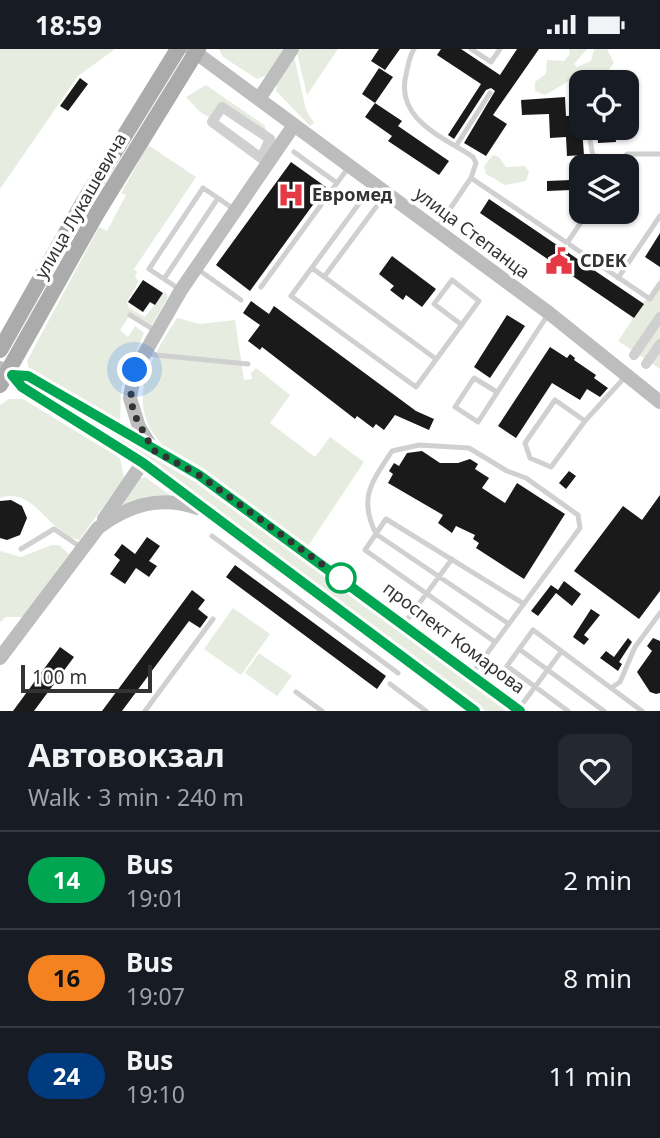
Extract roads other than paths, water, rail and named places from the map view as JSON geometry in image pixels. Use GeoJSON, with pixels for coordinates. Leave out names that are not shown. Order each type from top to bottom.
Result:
{"type":"FeatureCollection","features":[{"type":"Feature","properties":{"kind":"main road","name":"улица Лукашевича"},"geometry":{"type":"LineString","coordinates":[[0,350],[83,203],[178,49]]}},
{"type":"Feature","properties":{"kind":"main road"},"geometry":{"type":"LineString","coordinates":[[259,99],[292,49]]}},
{"type":"Feature","properties":{"kind":"main road","name":"улица Лукашевича"},"geometry":{"type":"LineString","coordinates":[[5,375],[97,212],[195,50]]}},
{"type":"Feature","properties":{"kind":"main road","name":"улица Степанца"},"geometry":{"type":"LineString","coordinates":[[195,50],[548,313],[660,402]]}},
{"type":"Feature","properties":{"kind":"main road"},"geometry":{"type":"LineString","coordinates":[[120,432],[130,425],[133,412],[130,384],[143,353],[181,290],[294,125]]}},
{"type":"Feature","properties":{"kind":"main road"},"geometry":{"type":"LineString","coordinates":[[5,375],[143,463],[475,711]]}},
{"type":"Feature","properties":{"kind":"main road","name":"проспект Комарова"},"geometry":{"type":"LineString","coordinates":[[5,375],[28,376],[120,432],[199,475],[519,710]]}},
{"type":"Feature","properties":{"kind":"main road"},"geometry":{"type":"LineString","coordinates":[[133,412],[153,450]]}},
{"type":"Feature","properties":{"kind":"main road"},"geometry":{"type":"LineString","coordinates":[[0,658],[98,528],[143,463]]}},
{"type":"Feature","properties":{"kind":"main road"},"geometry":{"type":"LineString","coordinates":[[98,528],[116,514],[149,503],[183,503],[205,510]]}},
{"type":"Feature","properties":{"kind":"main road"},"geometry":{"type":"LineString","coordinates":[[229,529],[228,522],[233,510],[246,507]]}},
{"type":"Feature","properties":{"kind":"street"},"geometry":{"type":"LineString","coordinates":[[222,107],[270,139],[261,158],[212,121],[222,107]]}},
{"type":"Feature","properties":{"kind":"street"},"geometry":{"type":"LineString","coordinates":[[634,355],[660,317]]}},
{"type":"Feature","properties":{"kind":"street"},"geometry":{"type":"LineString","coordinates":[[646,364],[660,344]]}},
{"type":"Feature","properties":{"kind":"lane"},"geometry":{"type":"LineString","coordinates":[[414,49],[403,85],[406,104],[414,117],[476,163],[471,178],[436,229]]}},
{"type":"Feature","properties":{"kind":"lane"},"geometry":{"type":"LineString","coordinates":[[471,49],[491,62],[500,49]]}},
{"type":"Feature","properties":{"kind":"lane"},"geometry":{"type":"LineString","coordinates":[[456,146],[489,93]]}},
{"type":"Feature","properties":{"kind":"lane"},"geometry":{"type":"LineString","coordinates":[[294,152],[337,183]]}},
{"type":"Feature","properties":{"kind":"lane"},"geometry":{"type":"LineString","coordinates":[[639,154],[660,154]]}},
{"type":"Feature","properties":{"kind":"lane"},"geometry":{"type":"LineString","coordinates":[[261,286],[350,166]]}},
{"type":"Feature","properties":{"kind":"lane"},"geometry":{"type":"LineString","coordinates":[[471,178],[650,299],[660,283]]}},
{"type":"Feature","properties":{"kind":"lane"},"geometry":{"type":"LineString","coordinates":[[374,184],[291,296],[416,387],[462,325],[479,301],[452,280],[434,304],[462,325]]}},
{"type":"Feature","properties":{"kind":"lane"},"geometry":{"type":"LineString","coordinates":[[181,290],[149,269],[156,257],[203,188],[235,210]]}},
{"type":"Feature","properties":{"kind":"lane"},"geometry":{"type":"LineString","coordinates":[[324,277],[386,193]]}},
{"type":"Feature","properties":{"kind":"lane"},"geometry":{"type":"LineString","coordinates":[[164,279],[218,198]]}},
{"type":"Feature","properties":{"kind":"lane"},"geometry":{"type":"LineString","coordinates":[[618,278],[660,216]]}},
{"type":"Feature","properties":{"kind":"lane"},"geometry":{"type":"LineString","coordinates":[[567,243],[580,224]]}},
{"type":"Feature","properties":{"kind":"lane"},"geometry":{"type":"LineString","coordinates":[[196,268],[241,300]]}},
{"type":"Feature","properties":{"kind":"lane"},"geometry":{"type":"LineString","coordinates":[[312,268],[436,359]]}},
{"type":"Feature","properties":{"kind":"lane"},"geometry":{"type":"LineString","coordinates":[[497,392],[474,378],[455,407],[478,422],[548,313]]}},
{"type":"Feature","properties":{"kind":"lane"},"geometry":{"type":"LineString","coordinates":[[130,315],[156,331]]}},
{"type":"Feature","properties":{"kind":"lane"},"geometry":{"type":"LineString","coordinates":[[143,353],[248,364]]}},
{"type":"Feature","properties":{"kind":"lane"},"geometry":{"type":"LineString","coordinates":[[585,421],[555,400],[525,443],[530,459],[551,467],[585,421],[627,375]]}},
{"type":"Feature","properties":{"kind":"lane"},"geometry":{"type":"LineString","coordinates":[[471,675],[524,604],[582,523],[578,515],[558,500],[476,451],[419,445],[392,451],[367,491],[368,518],[376,534],[509,624]]}},
{"type":"Feature","properties":{"kind":"lane"},"geometry":{"type":"LineString","coordinates":[[495,642],[365,550],[386,519],[524,604]]}},
{"type":"Feature","properties":{"kind":"lane"},"geometry":{"type":"LineString","coordinates":[[21,548],[54,529],[82,548]]}},
{"type":"Feature","properties":{"kind":"lane"},"geometry":{"type":"LineString","coordinates":[[212,536],[398,673]]}},
{"type":"Feature","properties":{"kind":"lane"},"geometry":{"type":"LineString","coordinates":[[404,625],[452,559]]}},
{"type":"Feature","properties":{"kind":"lane"},"geometry":{"type":"LineString","coordinates":[[611,688],[620,682],[635,647],[660,613]]}},
{"type":"Feature","properties":{"kind":"lane"},"geometry":{"type":"LineString","coordinates":[[145,711],[213,619]]}},
{"type":"Feature","properties":{"kind":"lane"},"geometry":{"type":"LineString","coordinates":[[568,711],[507,666],[533,631],[642,711]]}},
{"type":"Feature","properties":{"kind":"lane"},"geometry":{"type":"LineString","coordinates":[[519,649],[604,711]]}},
{"type":"Feature","properties":{"kind":"lane"},"geometry":{"type":"LineString","coordinates":[[519,710],[561,652]]}},
{"type":"Feature","properties":{"kind":"lane"},"geometry":{"type":"LineString","coordinates":[[390,684],[426,711]]}},
{"type":"Feature","properties":{"kind":"lane"},"geometry":{"type":"LineString","coordinates":[[296,692],[322,711]]}},
{"type":"Feature","properties":{"kind":"place","name":"Евромед"},"geometry":{"type":"Point","coordinates":[291,195]}},
{"type":"Feature","properties":{"kind":"place","name":"CDEK"},"geometry":{"type":"Point","coordinates":[559,261]}}]}
